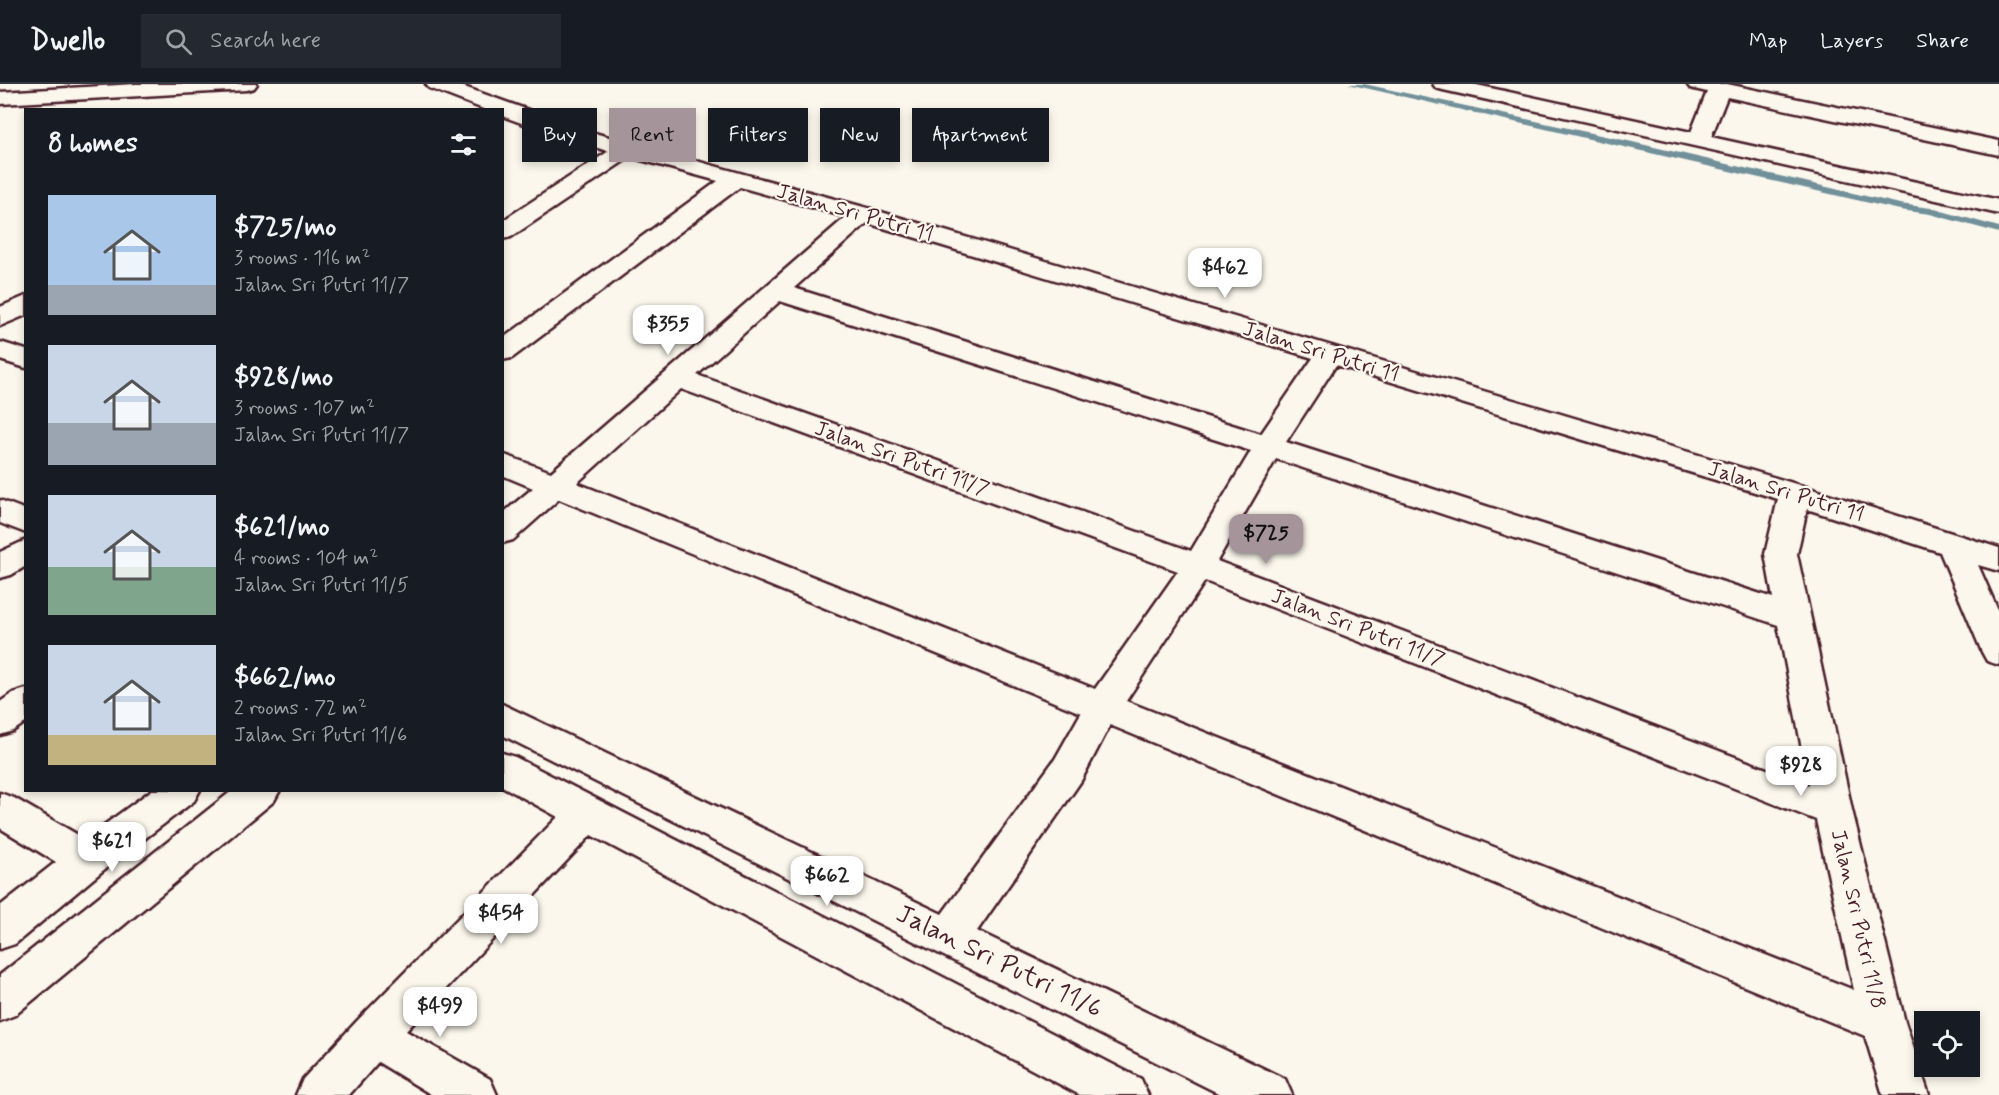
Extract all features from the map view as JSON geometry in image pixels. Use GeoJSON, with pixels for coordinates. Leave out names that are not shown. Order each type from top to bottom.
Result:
{"type":"FeatureCollection","features":[{"type":"Feature","properties":{"kind":"street"},"geometry":{"type":"LineString","coordinates":[[0,98],[248,84]]}},
{"type":"Feature","properties":{"kind":"street","name":"Jalan Sri Putri 11"},"geometry":{"type":"LineString","coordinates":[[436,84],[492,108]]}},
{"type":"Feature","properties":{"kind":"street"},"geometry":{"type":"LineString","coordinates":[[1443,84],[1999,207]]}},
{"type":"Feature","properties":{"kind":"street"},"geometry":{"type":"LineString","coordinates":[[1696,84],[1999,148]]}},
{"type":"Feature","properties":{"kind":"street"},"geometry":{"type":"LineString","coordinates":[[1803,106],[1809,84]]}},
{"type":"Feature","properties":{"kind":"street"},"geometry":{"type":"LineString","coordinates":[[1698,141],[1719,89]]}},
{"type":"Feature","properties":{"kind":"street","name":"Jalan Sri Putri 11"},"geometry":{"type":"LineString","coordinates":[[508,115],[609,144]]}},
{"type":"Feature","properties":{"kind":"street"},"geometry":{"type":"LineString","coordinates":[[504,231],[609,161]]}},
{"type":"Feature","properties":{"kind":"street","name":"Jalan Sri Putri 11"},"geometry":{"type":"LineString","coordinates":[[674,162],[863,214],[1796,494],[1999,560]]}},
{"type":"Feature","properties":{"kind":"street"},"geometry":{"type":"LineString","coordinates":[[504,351],[736,179]]}},
{"type":"Feature","properties":{"kind":"street"},"geometry":{"type":"LineString","coordinates":[[504,530],[863,214]]}},
{"type":"Feature","properties":{"kind":"street"},"geometry":{"type":"LineString","coordinates":[[776,291],[1268,446],[1793,617]]}},
{"type":"Feature","properties":{"kind":"street"},"geometry":{"type":"LineString","coordinates":[[0,318],[24,305]]}},
{"type":"Feature","properties":{"kind":"street"},"geometry":{"type":"LineString","coordinates":[[0,350],[24,359]]}},
{"type":"Feature","properties":{"kind":"street"},"geometry":{"type":"LineString","coordinates":[[950,938],[1068,771],[1102,707],[1198,566],[1268,446],[1329,354]]}},
{"type":"Feature","properties":{"kind":"street","name":"Jalan Sri Putri 11/7"},"geometry":{"type":"LineString","coordinates":[[677,378],[1198,566],[1833,810]]}},
{"type":"Feature","properties":{"kind":"street"},"geometry":{"type":"LineString","coordinates":[[504,465],[1883,1022]]}},
{"type":"Feature","properties":{"kind":"street","name":"Jalan Sri Putri 11/8"},"geometry":{"type":"LineString","coordinates":[[1796,494],[1781,554],[1833,810],[1883,1022],[1906,1095]]}},
{"type":"Feature","properties":{"kind":"street"},"geometry":{"type":"LineString","coordinates":[[0,511],[24,521]]}},
{"type":"Feature","properties":{"kind":"street"},"geometry":{"type":"LineString","coordinates":[[1953,545],[1999,652]]}},
{"type":"Feature","properties":{"kind":"street"},"geometry":{"type":"LineString","coordinates":[[0,567],[24,552]]}},
{"type":"Feature","properties":{"kind":"street"},"geometry":{"type":"LineString","coordinates":[[0,722],[24,704]]}},
{"type":"Feature","properties":{"kind":"street","name":"Jalan Sri Putri 11/6"},"geometry":{"type":"LineString","coordinates":[[504,719],[1269,1095]]}},
{"type":"Feature","properties":{"kind":"street"},"geometry":{"type":"LineString","coordinates":[[504,769],[585,814],[1125,1095]]}},
{"type":"Feature","properties":{"kind":"street"},"geometry":{"type":"LineString","coordinates":[[0,931],[87,860],[178,792]]}},
{"type":"Feature","properties":{"kind":"street"},"geometry":{"type":"LineString","coordinates":[[0,1001],[259,792]]}},
{"type":"Feature","properties":{"kind":"street"},"geometry":{"type":"LineString","coordinates":[[0,809],[87,860]]}},
{"type":"Feature","properties":{"kind":"street"},"geometry":{"type":"LineString","coordinates":[[319,1095],[373,1035],[585,814]]}},
{"type":"Feature","properties":{"kind":"street"},"geometry":{"type":"LineString","coordinates":[[373,1035],[464,1092]]}},
{"type":"Feature","properties":{"kind":"waterway"},"geometry":{"type":"LineString","coordinates":[[1352,84],[1628,144],[1900,207],[1931,211],[1999,230]]}}]}
